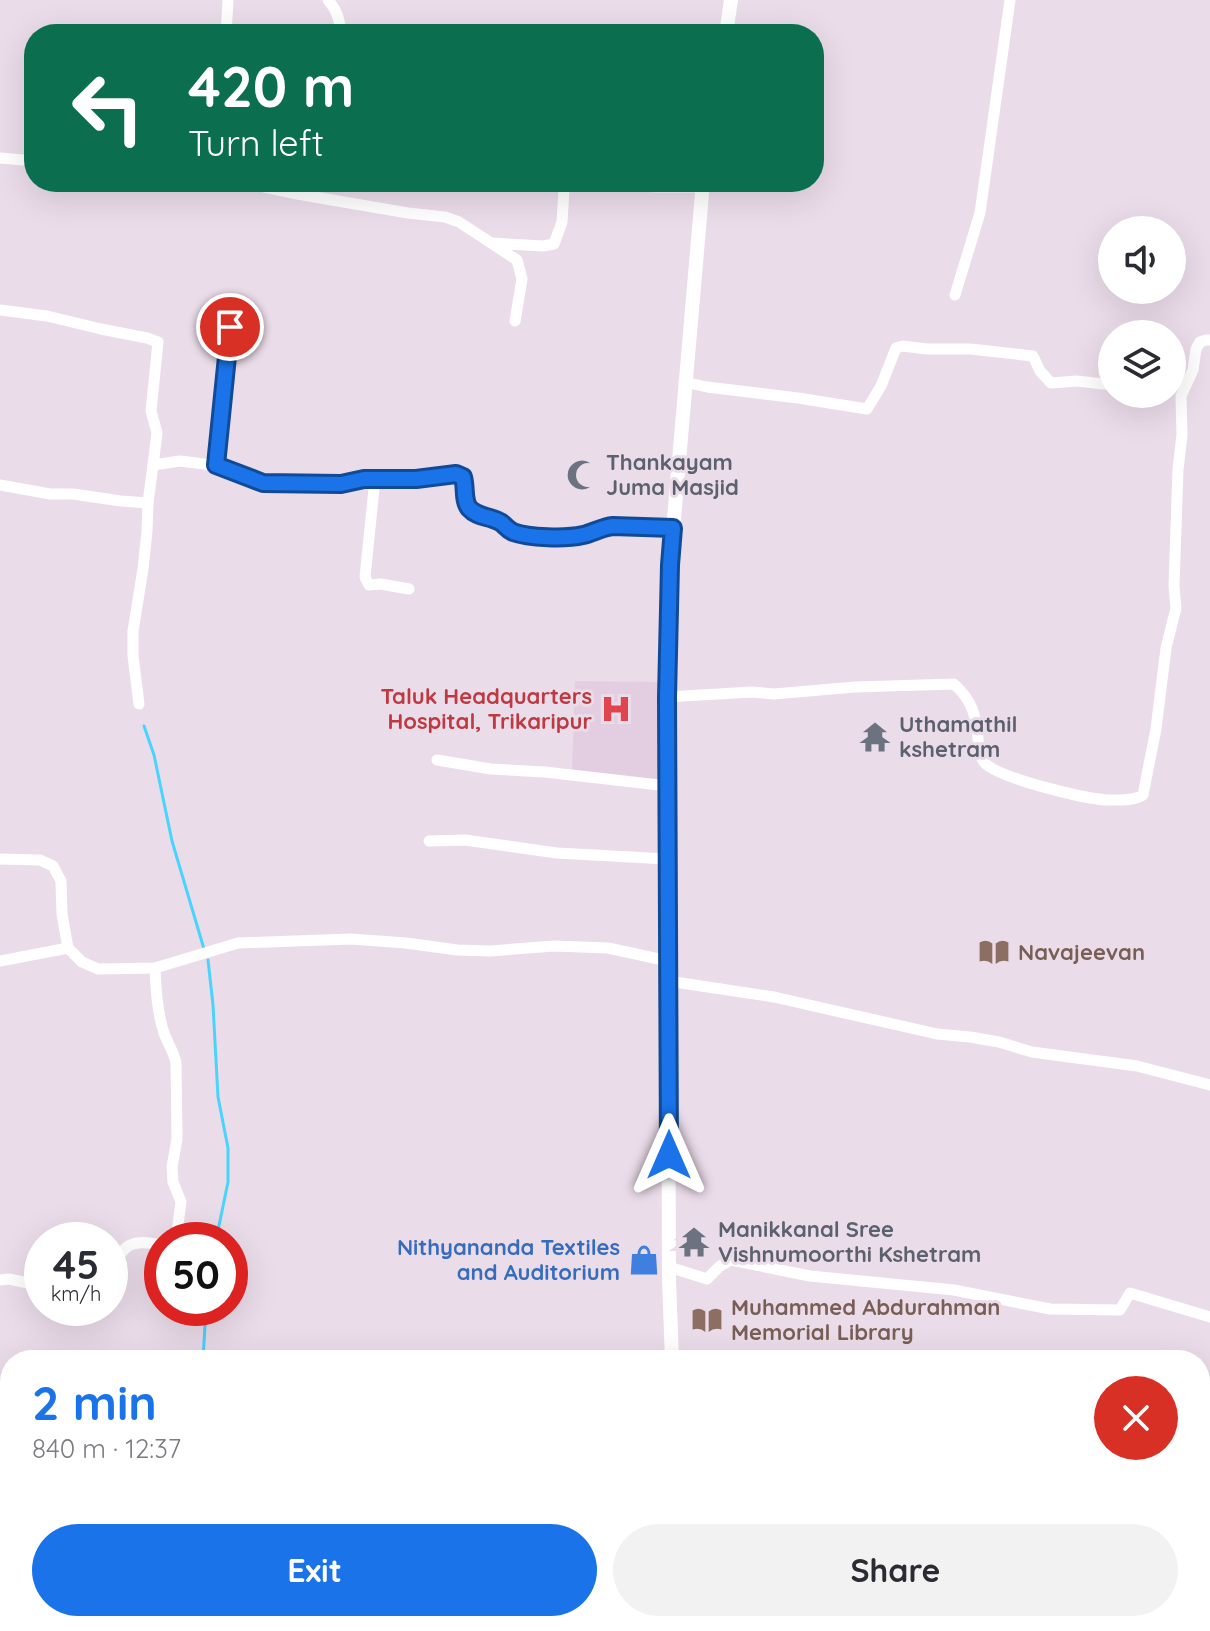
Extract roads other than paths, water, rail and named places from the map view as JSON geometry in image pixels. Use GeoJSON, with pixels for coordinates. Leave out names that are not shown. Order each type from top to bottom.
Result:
{"type":"FeatureCollection","features":[{"type":"Feature","properties":{"kind":"main road"},"geometry":{"type":"LineString","coordinates":[[727,24],[731,0]]}},
{"type":"Feature","properties":{"kind":"main road"},"geometry":{"type":"LineString","coordinates":[[672,1350],[667,859],[670,565],[701,192]]}},
{"type":"Feature","properties":{"kind":"street"},"geometry":{"type":"LineString","coordinates":[[227,24],[228,0]]}},
{"type":"Feature","properties":{"kind":"street"},"geometry":{"type":"LineString","coordinates":[[328,0],[340,24]]}},
{"type":"Feature","properties":{"kind":"street"},"geometry":{"type":"LineString","coordinates":[[955,295],[980,213],[1010,0]]}},
{"type":"Feature","properties":{"kind":"street"},"geometry":{"type":"LineString","coordinates":[[0,158],[24,160]]}},
{"type":"Feature","properties":{"kind":"street"},"geometry":{"type":"LineString","coordinates":[[291,192],[445,217],[459,222],[517,260],[522,279],[515,321]]}},
{"type":"Feature","properties":{"kind":"street"},"geometry":{"type":"LineString","coordinates":[[488,243],[554,244],[562,222],[564,192]]}},
{"type":"Feature","properties":{"kind":"street"},"geometry":{"type":"LineString","coordinates":[[0,310],[47,316],[158,342],[151,411],[157,433],[146,544],[133,631],[139,704]]}},
{"type":"Feature","properties":{"kind":"street"},"geometry":{"type":"LineString","coordinates":[[216,465],[230,327]]}},
{"type":"Feature","properties":{"kind":"street"},"geometry":{"type":"LineString","coordinates":[[1186,380],[1193,370],[1200,342],[1210,340]]}},
{"type":"Feature","properties":{"kind":"street"},"geometry":{"type":"LineString","coordinates":[[684,382],[867,409],[881,386],[896,348],[903,346],[1033,356],[1040,371],[1051,383],[1098,383]]}},
{"type":"Feature","properties":{"kind":"street"},"geometry":{"type":"LineString","coordinates":[[667,697],[954,684],[971,703],[981,759],[988,767],[1032,785],[1105,800],[1138,798],[1143,795],[1146,781],[1166,648],[1176,608],[1178,469],[1182,435],[1177,408]]}},
{"type":"Feature","properties":{"kind":"street"},"geometry":{"type":"LineString","coordinates":[[153,465],[180,461],[216,465],[263,483],[341,484],[456,474],[463,477],[468,507],[478,515],[499,521],[513,532],[574,537],[605,527],[673,528]]}},
{"type":"Feature","properties":{"kind":"street"},"geometry":{"type":"LineString","coordinates":[[375,479],[365,577],[369,585],[409,589]]}},
{"type":"Feature","properties":{"kind":"street"},"geometry":{"type":"LineString","coordinates":[[0,485],[50,494],[148,503]]}},
{"type":"Feature","properties":{"kind":"street"},"geometry":{"type":"LineString","coordinates":[[437,760],[491,769],[668,786]]}},
{"type":"Feature","properties":{"kind":"street"},"geometry":{"type":"LineString","coordinates":[[429,841],[465,840],[557,853],[667,859]]}},
{"type":"Feature","properties":{"kind":"street"},"geometry":{"type":"LineString","coordinates":[[0,859],[40,860],[53,866],[61,881],[62,914],[68,948],[82,962],[98,969],[155,968],[238,943],[351,939],[457,950],[554,946],[608,948],[668,961]]}},
{"type":"Feature","properties":{"kind":"street"},"geometry":{"type":"LineString","coordinates":[[0,961],[68,948]]}},
{"type":"Feature","properties":{"kind":"street"},"geometry":{"type":"LineString","coordinates":[[155,968],[160,1021],[176,1063],[177,1139],[172,1167],[173,1182],[181,1202],[178,1222]]}},
{"type":"Feature","properties":{"kind":"street"},"geometry":{"type":"LineString","coordinates":[[668,981],[774,997],[937,1034],[999,1042],[1032,1052],[1137,1066],[1210,1085]]}},
{"type":"Feature","properties":{"kind":"street"},"geometry":{"type":"LineString","coordinates":[[669,1267],[707,1279],[731,1260],[810,1276],[954,1290],[1050,1309],[1120,1310],[1130,1293],[1210,1317]]}},
{"type":"Feature","properties":{"kind":"street"},"geometry":{"type":"LineString","coordinates":[[0,1280],[24,1282]]}},
{"type":"Feature","properties":{"kind":"waterway"},"geometry":{"type":"LineString","coordinates":[[144,726],[154,755],[172,841],[204,949]]}},
{"type":"Feature","properties":{"kind":"waterway"},"geometry":{"type":"LineString","coordinates":[[208,960],[218,1097],[228,1148],[228,1182],[220,1222]]}},
{"type":"Feature","properties":{"kind":"waterway"},"geometry":{"type":"LineString","coordinates":[[204,1350],[205,1326]]}},
{"type":"Feature","properties":{"kind":"place","name":"Thankayam Juma Masjid"},"geometry":{"type":"Point","coordinates":[582,475]}},
{"type":"Feature","properties":{"kind":"place","name":"Taluk Headquarters Hospital, Trikaripur"},"geometry":{"type":"Point","coordinates":[616,709]}},
{"type":"Feature","properties":{"kind":"place","name":"Uthamathil kshetram"},"geometry":{"type":"Point","coordinates":[875,737]}},
{"type":"Feature","properties":{"kind":"place","name":"Navajeevan"},"geometry":{"type":"Point","coordinates":[994,952]}},
{"type":"Feature","properties":{"kind":"place","name":"Manikkanal Sree Vishnumoorthi Kshetram"},"geometry":{"type":"Point","coordinates":[694,1242]}},
{"type":"Feature","properties":{"kind":"place","name":"Nithyananda Textiles and Auditorium"},"geometry":{"type":"Point","coordinates":[644,1260]}},
{"type":"Feature","properties":{"kind":"place","name":"Muhammed Abdurahman Memorial Library"},"geometry":{"type":"Point","coordinates":[707,1320]}}]}
